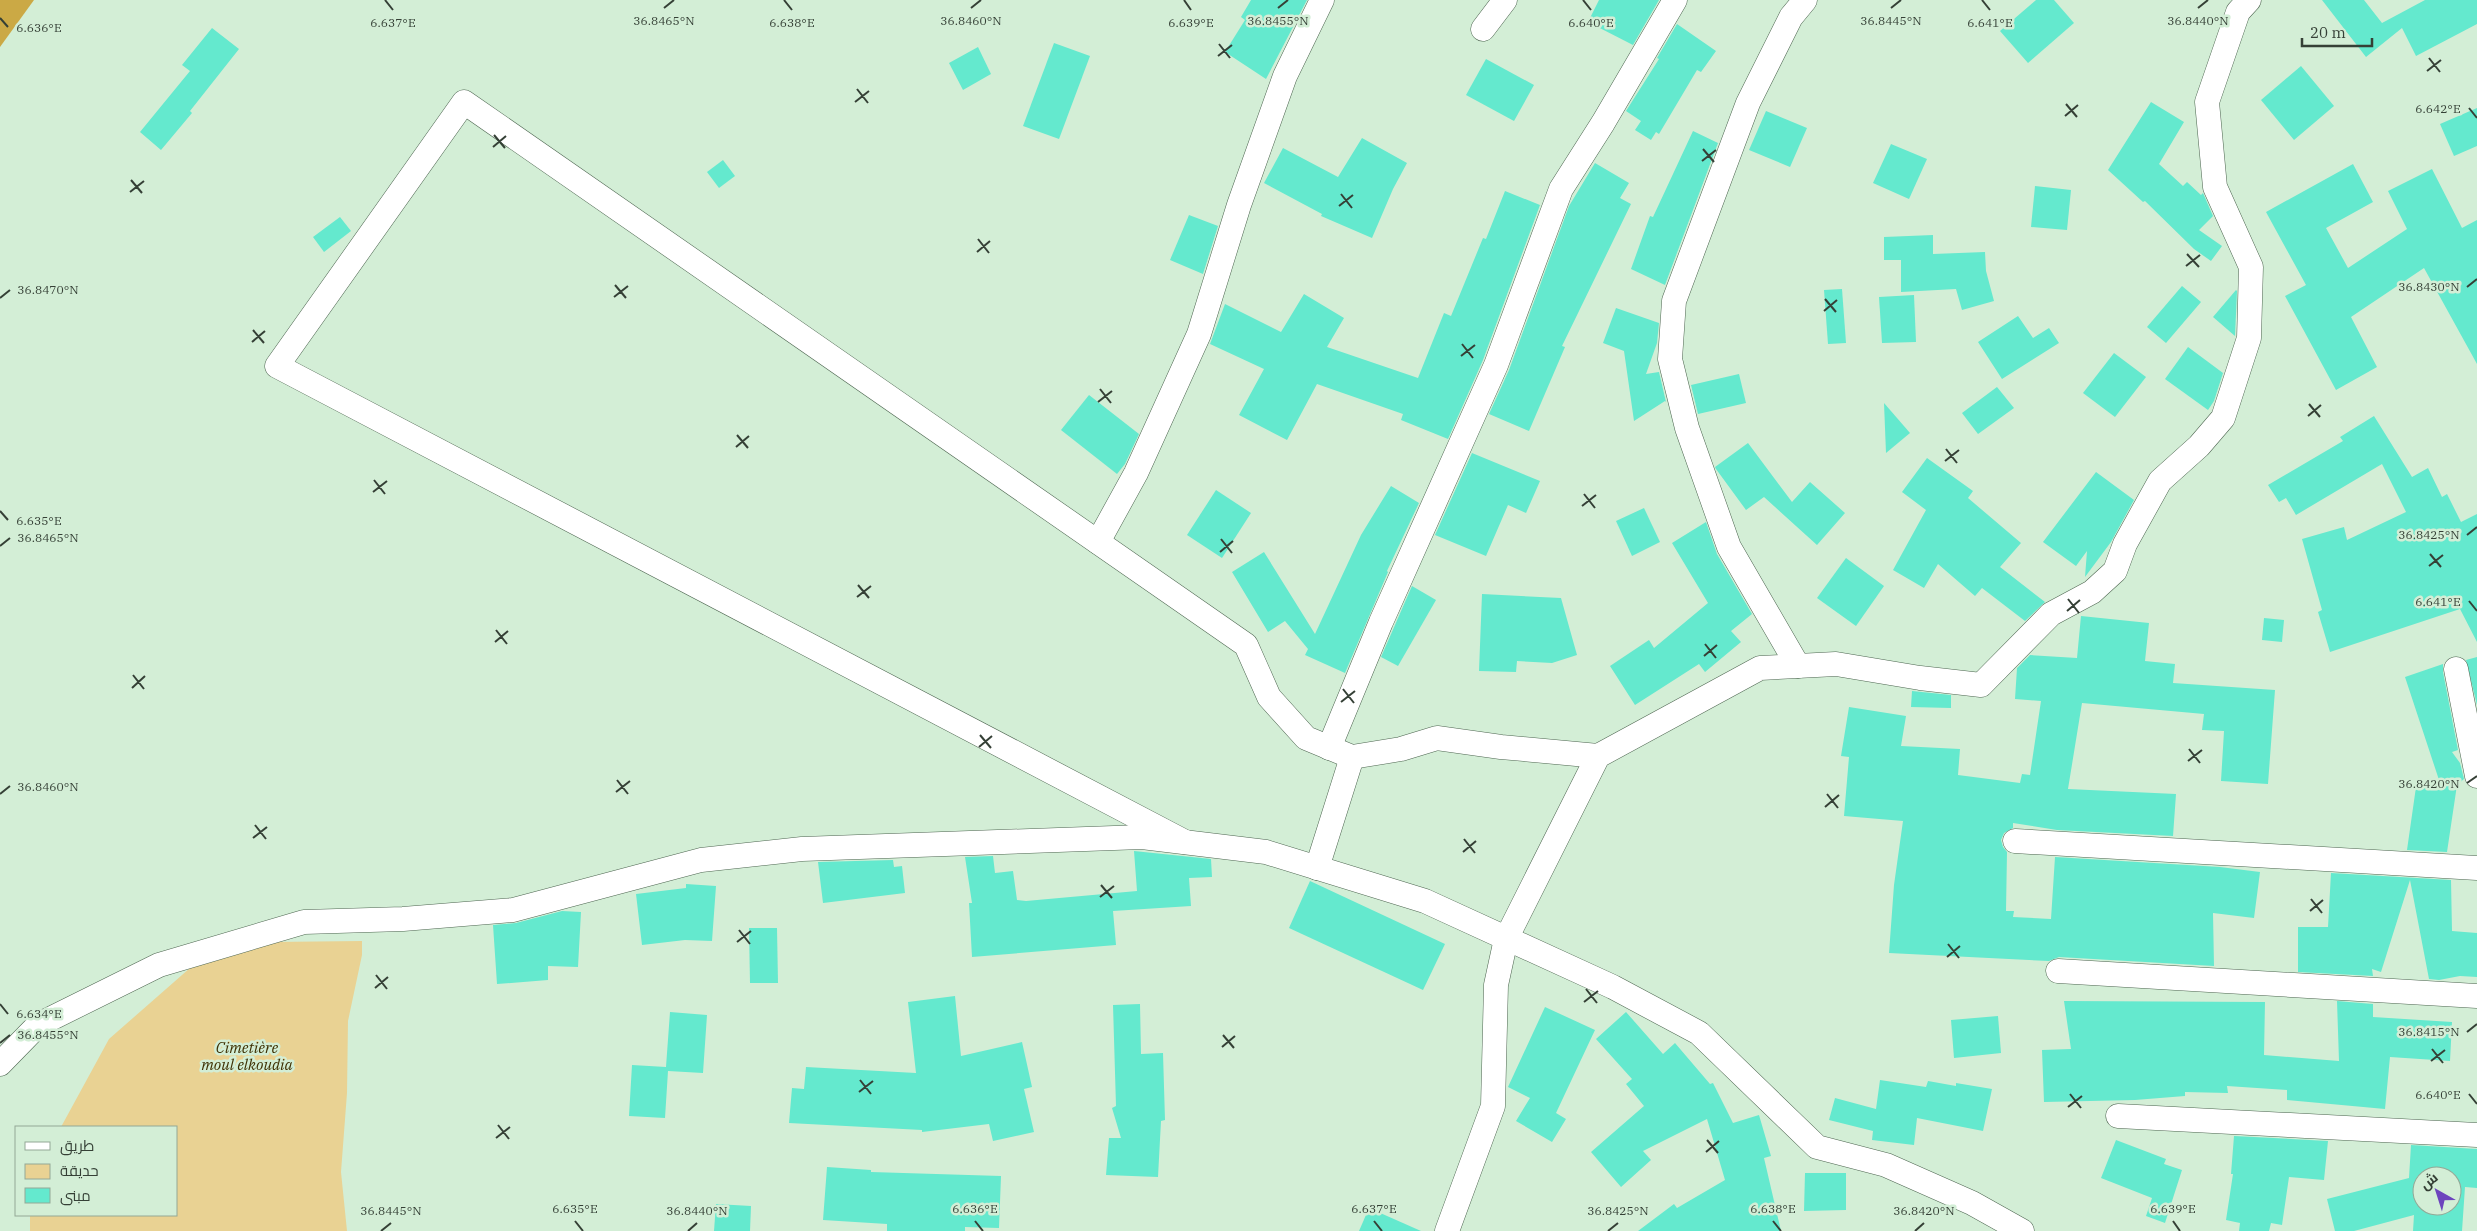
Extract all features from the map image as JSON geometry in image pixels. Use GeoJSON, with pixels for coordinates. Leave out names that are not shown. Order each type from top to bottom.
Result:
{"type":"FeatureCollection","features":[{"type":"Feature","properties":{"kind":"street"},"geometry":{"type":"LineString","coordinates":[[1098,542],[1136,473],[1199,334],[1239,204],[1285,76],[1322,0]]}},
{"type":"Feature","properties":{"kind":"street"},"geometry":{"type":"LineString","coordinates":[[1482,29],[1505,0]]}},
{"type":"Feature","properties":{"kind":"street"},"geometry":{"type":"LineString","coordinates":[[1329,748],[1381,622],[1496,365],[1561,189],[1603,123],[1675,0]]}},
{"type":"Feature","properties":{"kind":"street"},"geometry":{"type":"LineString","coordinates":[[1798,666],[1729,547],[1687,428],[1670,359],[1674,301],[1748,103],[1791,17],[1805,0]]}},
{"type":"Feature","properties":{"kind":"street"},"geometry":{"type":"LineString","coordinates":[[1185,842],[277,366],[464,102],[1246,645],[1269,697],[1306,738],[1352,757],[1402,749],[1437,738],[1501,747],[1598,756],[1760,668],[1836,664],[1920,678],[1981,685],[2051,614],[2092,592],[2115,571],[2125,544],[2160,480],[2199,446],[2223,418],[2249,338],[2251,267],[2215,187],[2207,102],[2238,12],[2249,0]]}},
{"type":"Feature","properties":{"kind":"street"},"geometry":{"type":"LineString","coordinates":[[2456,669],[2477,776]]}},
{"type":"Feature","properties":{"kind":"street"},"geometry":{"type":"LineString","coordinates":[[1447,1231],[1493,1106],[1496,985],[1506,939],[1598,756]]}},
{"type":"Feature","properties":{"kind":"street"},"geometry":{"type":"LineString","coordinates":[[1317,868],[1352,757]]}},
{"type":"Feature","properties":{"kind":"street"},"geometry":{"type":"LineString","coordinates":[[0,1064],[38,1025],[159,966],[304,922],[403,919],[513,910],[701,860],[802,849],[1142,837],[1266,852],[1425,901],[1613,987],[1699,1033],[1817,1147],[1886,1166],[1972,1203],[2022,1231]]}},
{"type":"Feature","properties":{"kind":"street"},"geometry":{"type":"LineString","coordinates":[[2015,841],[2477,868]]}},
{"type":"Feature","properties":{"kind":"street"},"geometry":{"type":"LineString","coordinates":[[2058,971],[2477,996]]}},
{"type":"Feature","properties":{"kind":"street"},"geometry":{"type":"LineString","coordinates":[[2118,1116],[2477,1135]]}},
{"type":"Feature","properties":{"kind":"green space","name":"Cimetière moul elkoudia"},"geometry":{"type":"Polygon","coordinates":[[[362,941],[362,955],[348,1021],[347,1093],[341,1172],[347,1231],[30,1231],[30,1216],[178,1216],[178,1126],[62,1126],[109,1039],[190,968],[271,942],[362,941]]]}},
{"type":"Feature","properties":{"kind":"shaded area"},"geometry":{"type":"Polygon","coordinates":[[[0,0],[34,0],[0,47],[0,0]]]}},
{"type":"Feature","properties":{"kind":"building"},"geometry":{"type":"Polygon","coordinates":[[[1251,0],[1307,0],[1266,79],[1225,52],[1245,20],[1241,17],[1251,0]]]}},
{"type":"Feature","properties":{"kind":"building"},"geometry":{"type":"Polygon","coordinates":[[[1599,0],[1659,0],[1633,45],[1588,22],[1599,0]]]}},
{"type":"Feature","properties":{"kind":"building"},"geometry":{"type":"Polygon","coordinates":[[[2036,0],[2054,0],[2074,23],[2028,63],[2000,31],[2036,0]]]}},
{"type":"Feature","properties":{"kind":"building"},"geometry":{"type":"Polygon","coordinates":[[[2322,0],[2364,0],[2382,23],[2425,0],[2477,0],[2477,24],[2416,56],[2402,28],[2366,57],[2322,0]]]}},
{"type":"Feature","properties":{"kind":"building"},"geometry":{"type":"Polygon","coordinates":[[[1677,24],[1716,51],[1701,72],[1697,70],[1659,134],[1656,132],[1651,140],[1635,130],[1641,121],[1626,111],[1659,59],[1657,58],[1677,24]]]}},
{"type":"Feature","properties":{"kind":"building"},"geometry":{"type":"Polygon","coordinates":[[[212,28],[239,49],[190,111],[192,113],[161,150],[140,132],[190,71],[182,65],[212,28]]]}},
{"type":"Feature","properties":{"kind":"building"},"geometry":{"type":"Polygon","coordinates":[[[1054,43],[1090,56],[1059,139],[1023,126],[1054,43]]]}},
{"type":"Feature","properties":{"kind":"building"},"geometry":{"type":"Polygon","coordinates":[[[978,47],[991,74],[963,90],[949,63],[978,47]]]}},
{"type":"Feature","properties":{"kind":"building"},"geometry":{"type":"Polygon","coordinates":[[[1486,59],[1534,85],[1514,121],[1466,95],[1486,59]]]}},
{"type":"Feature","properties":{"kind":"building"},"geometry":{"type":"Polygon","coordinates":[[[2301,66],[2334,106],[2294,140],[2261,100],[2301,66]]]}},
{"type":"Feature","properties":{"kind":"building"},"geometry":{"type":"Polygon","coordinates":[[[2151,102],[2184,122],[2159,164],[2183,186],[2187,182],[2201,195],[2203,193],[2213,216],[2199,230],[2222,246],[2211,261],[2194,249],[2145,201],[2143,202],[2108,170],[2151,102]]]}},
{"type":"Feature","properties":{"kind":"building"},"geometry":{"type":"Polygon","coordinates":[[[2477,108],[2477,146],[2454,156],[2440,124],[2477,108]]]}},
{"type":"Feature","properties":{"kind":"building"},"geometry":{"type":"Polygon","coordinates":[[[1766,111],[1807,128],[1790,167],[1749,150],[1766,111]]]}},
{"type":"Feature","properties":{"kind":"building"},"geometry":{"type":"Polygon","coordinates":[[[1693,131],[1718,143],[1665,285],[1631,269],[1650,216],[1653,217],[1693,131]]]}},
{"type":"Feature","properties":{"kind":"building"},"geometry":{"type":"Polygon","coordinates":[[[1362,138],[1407,163],[1393,189],[1372,238],[1321,216],[1322,214],[1264,183],[1283,148],[1338,177],[1362,138]]]}},
{"type":"Feature","properties":{"kind":"building"},"geometry":{"type":"Polygon","coordinates":[[[1891,144],[1927,159],[1909,199],[1873,183],[1891,144]]]}},
{"type":"Feature","properties":{"kind":"building"},"geometry":{"type":"Polygon","coordinates":[[[723,160],[735,176],[719,188],[707,172],[723,160]]]}},
{"type":"Feature","properties":{"kind":"building"},"geometry":{"type":"Polygon","coordinates":[[[1595,163],[1629,183],[1620,198],[1631,204],[1562,346],[1565,347],[1529,431],[1489,414],[1509,370],[1569,206],[1595,163]]]}},
{"type":"Feature","properties":{"kind":"building"},"geometry":{"type":"Polygon","coordinates":[[[2353,164],[2373,202],[2326,228],[2348,268],[2407,229],[2388,191],[2432,169],[2462,228],[2477,220],[2477,364],[2424,268],[2351,317],[2377,367],[2336,390],[2285,296],[2306,285],[2266,212],[2353,164]]]}},
{"type":"Feature","properties":{"kind":"building"},"geometry":{"type":"Polygon","coordinates":[[[2035,186],[2071,190],[2067,230],[2031,227],[2035,186]]]}},
{"type":"Feature","properties":{"kind":"building"},"geometry":{"type":"Polygon","coordinates":[[[1505,191],[1540,205],[1483,360],[1448,439],[1401,420],[1403,414],[1317,384],[1287,440],[1239,415],[1264,369],[1210,344],[1225,304],[1281,332],[1304,294],[1344,318],[1327,347],[1418,378],[1444,313],[1451,316],[1483,238],[1486,239],[1505,191]]]}},
{"type":"Feature","properties":{"kind":"building"},"geometry":{"type":"Polygon","coordinates":[[[1189,215],[1218,226],[1203,274],[1170,260],[1189,215]]]}},
{"type":"Feature","properties":{"kind":"building"},"geometry":{"type":"Polygon","coordinates":[[[340,217],[351,231],[324,252],[313,237],[340,217]]]}},
{"type":"Feature","properties":{"kind":"building"},"geometry":{"type":"Polygon","coordinates":[[[1933,235],[1933,254],[1985,252],[1986,271],[1994,301],[1962,310],[1956,289],[1901,292],[1901,260],[1884,260],[1884,237],[1933,235]]]}},
{"type":"Feature","properties":{"kind":"building"},"geometry":{"type":"Polygon","coordinates":[[[2182,286],[2201,302],[2166,343],[2147,327],[2182,286]]]}},
{"type":"Feature","properties":{"kind":"building"},"geometry":{"type":"Polygon","coordinates":[[[1842,289],[1846,343],[1828,344],[1824,290],[1842,289]]]}},
{"type":"Feature","properties":{"kind":"building"},"geometry":{"type":"Polygon","coordinates":[[[2237,291],[2235,336],[2213,317],[2237,291]]]}},
{"type":"Feature","properties":{"kind":"building"},"geometry":{"type":"Polygon","coordinates":[[[1914,295],[1916,342],[1882,343],[1879,297],[1914,295]]]}},
{"type":"Feature","properties":{"kind":"building"},"geometry":{"type":"Polygon","coordinates":[[[1616,308],[1659,323],[1657,343],[1646,374],[1659,372],[1666,402],[1634,421],[1624,351],[1603,343],[1616,308]]]}},
{"type":"Feature","properties":{"kind":"building"},"geometry":{"type":"Polygon","coordinates":[[[2018,316],[2033,338],[2049,328],[2059,343],[2002,379],[1978,342],[2018,316]]]}},
{"type":"Feature","properties":{"kind":"building"},"geometry":{"type":"Polygon","coordinates":[[[2188,347],[2223,373],[2214,401],[2208,410],[2165,379],[2188,347]]]}},
{"type":"Feature","properties":{"kind":"building"},"geometry":{"type":"Polygon","coordinates":[[[2114,353],[2146,377],[2115,417],[2083,393],[2114,353]]]}},
{"type":"Feature","properties":{"kind":"building"},"geometry":{"type":"Polygon","coordinates":[[[1739,374],[1746,403],[1698,414],[1691,385],[1739,374]]]}},
{"type":"Feature","properties":{"kind":"building"},"geometry":{"type":"Polygon","coordinates":[[[1997,387],[2014,408],[1978,434],[1962,413],[1997,387]]]}},
{"type":"Feature","properties":{"kind":"building"},"geometry":{"type":"Polygon","coordinates":[[[1089,395],[1139,434],[1125,464],[1117,474],[1061,430],[1089,395]]]}},
{"type":"Feature","properties":{"kind":"building"},"geometry":{"type":"Polygon","coordinates":[[[1884,403],[1910,433],[1886,453],[1884,403]]]}},
{"type":"Feature","properties":{"kind":"building"},"geometry":{"type":"Polygon","coordinates":[[[2374,416],[2412,477],[2428,468],[2442,497],[2447,494],[2461,522],[2477,514],[2477,642],[2460,609],[2330,652],[2318,612],[2322,610],[2302,539],[2344,527],[2347,540],[2406,512],[2382,464],[2296,515],[2286,498],[2279,502],[2268,485],[2343,441],[2340,437],[2374,416]]]}},
{"type":"Feature","properties":{"kind":"building"},"geometry":{"type":"Polygon","coordinates":[[[1748,443],[1792,502],[1810,482],[1845,513],[1817,545],[1764,497],[1746,510],[1716,469],[1715,467],[1748,443]]]}},
{"type":"Feature","properties":{"kind":"building"},"geometry":{"type":"Polygon","coordinates":[[[1472,453],[1540,481],[1526,513],[1508,505],[1486,556],[1435,535],[1472,453]]]}},
{"type":"Feature","properties":{"kind":"building"},"geometry":{"type":"Polygon","coordinates":[[[1927,458],[1973,491],[1968,498],[2021,543],[2000,567],[2045,602],[2025,621],[1982,588],[1975,596],[1938,564],[1924,588],[1893,570],[1926,510],[1902,492],[1927,458]]]}},
{"type":"Feature","properties":{"kind":"building"},"geometry":{"type":"Polygon","coordinates":[[[2096,472],[2134,500],[2111,542],[2085,577],[2087,551],[2076,566],[2043,542],[2096,472]]]}},
{"type":"Feature","properties":{"kind":"building"},"geometry":{"type":"Polygon","coordinates":[[[1391,486],[1419,503],[1387,571],[1345,673],[1305,655],[1308,649],[1285,621],[1268,632],[1232,572],[1264,552],[1315,634],[1361,535],[1391,486]]]}},
{"type":"Feature","properties":{"kind":"building"},"geometry":{"type":"Polygon","coordinates":[[[1216,490],[1251,513],[1222,558],[1187,535],[1216,490]]]}},
{"type":"Feature","properties":{"kind":"building"},"geometry":{"type":"Polygon","coordinates":[[[1644,508],[1660,542],[1632,556],[1616,521],[1644,508]]]}},
{"type":"Feature","properties":{"kind":"building"},"geometry":{"type":"Polygon","coordinates":[[[1706,522],[1717,554],[1752,614],[1731,631],[1741,642],[1705,672],[1699,664],[1635,705],[1610,666],[1649,640],[1654,648],[1708,603],[1672,543],[1706,522]]]}},
{"type":"Feature","properties":{"kind":"building"},"geometry":{"type":"Polygon","coordinates":[[[1846,558],[1884,586],[1856,626],[1817,598],[1846,558]]]}},
{"type":"Feature","properties":{"kind":"building"},"geometry":{"type":"Polygon","coordinates":[[[1412,586],[1436,600],[1398,666],[1381,657],[1412,586]]]}},
{"type":"Feature","properties":{"kind":"building"},"geometry":{"type":"Polygon","coordinates":[[[1482,594],[1561,598],[1577,655],[1552,663],[1517,661],[1516,672],[1479,671],[1482,594]]]}},
{"type":"Feature","properties":{"kind":"building"},"geometry":{"type":"Polygon","coordinates":[[[2081,616],[2149,623],[2145,661],[2175,664],[2173,683],[2275,690],[2268,784],[2221,781],[2224,731],[2202,730],[2204,714],[2082,703],[2068,789],[2176,794],[2173,836],[2057,830],[2013,823],[2013,828],[2004,833],[2001,840],[2007,852],[2006,911],[2014,911],[2013,917],[2051,919],[2055,857],[2220,867],[2260,872],[2254,918],[2213,913],[2214,966],[2059,957],[2049,961],[1889,953],[1894,885],[1903,821],[1844,816],[1849,757],[1841,756],[1849,707],[1906,716],[1901,746],[1960,749],[1958,775],[2020,783],[2022,774],[2030,775],[2041,701],[2015,699],[2017,668],[2030,655],[2077,658],[2081,616]]]}},
{"type":"Feature","properties":{"kind":"building"},"geometry":{"type":"Polygon","coordinates":[[[2264,618],[2284,620],[2282,642],[2262,640],[2264,618]]]}},
{"type":"Feature","properties":{"kind":"building"},"geometry":{"type":"Polygon","coordinates":[[[2477,657],[2477,705],[2466,660],[2477,657]]]}},
{"type":"Feature","properties":{"kind":"building"},"geometry":{"type":"Polygon","coordinates":[[[2443,664],[2458,750],[2452,752],[2460,763],[2464,779],[2457,785],[2447,852],[2407,850],[2417,780],[2440,783],[2405,677],[2443,664]]]}},
{"type":"Feature","properties":{"kind":"building"},"geometry":{"type":"Polygon","coordinates":[[[1912,691],[1951,695],[1951,708],[1911,707],[1912,691]]]}},
{"type":"Feature","properties":{"kind":"building"},"geometry":{"type":"Polygon","coordinates":[[[1134,851],[1211,859],[1212,877],[1189,878],[1191,906],[1113,911],[1116,945],[972,957],[969,903],[972,903],[965,857],[993,856],[995,873],[1013,871],[1017,900],[1026,901],[1137,891],[1134,851]]]}},
{"type":"Feature","properties":{"kind":"building"},"geometry":{"type":"Polygon","coordinates":[[[893,860],[894,867],[902,866],[905,893],[823,903],[818,862],[893,860]]]}},
{"type":"Feature","properties":{"kind":"building"},"geometry":{"type":"Polygon","coordinates":[[[2331,873],[2451,880],[2452,931],[2477,933],[2477,977],[2460,976],[2439,980],[2429,979],[2410,880],[2381,972],[2372,969],[2373,976],[2298,972],[2298,927],[2328,927],[2331,873]]]}},
{"type":"Feature","properties":{"kind":"building"},"geometry":{"type":"Polygon","coordinates":[[[1310,881],[1445,944],[1423,990],[1289,928],[1310,881]]]}},
{"type":"Feature","properties":{"kind":"building"},"geometry":{"type":"Polygon","coordinates":[[[686,884],[716,886],[712,941],[685,940],[642,945],[636,894],[686,888],[686,884]]]}},
{"type":"Feature","properties":{"kind":"building"},"geometry":{"type":"Polygon","coordinates":[[[562,911],[581,912],[578,967],[548,966],[548,980],[497,984],[493,925],[516,923],[562,911]]]}},
{"type":"Feature","properties":{"kind":"building"},"geometry":{"type":"Polygon","coordinates":[[[749,928],[777,928],[778,983],[750,983],[749,928]]]}},
{"type":"Feature","properties":{"kind":"building"},"geometry":{"type":"Polygon","coordinates":[[[955,996],[961,1056],[1022,1042],[1032,1087],[1024,1089],[1034,1132],[993,1141],[989,1124],[922,1132],[922,1130],[789,1123],[792,1088],[804,1089],[806,1067],[916,1073],[908,1002],[955,996]]]}},
{"type":"Feature","properties":{"kind":"building"},"geometry":{"type":"Polygon","coordinates":[[[2064,1001],[2265,1002],[2264,1055],[2339,1061],[2337,1001],[2373,1004],[2373,1017],[2452,1022],[2450,1061],[2390,1057],[2385,1109],[2287,1100],[2287,1090],[2227,1086],[2228,1093],[2185,1092],[2185,1096],[2135,1100],[2044,1102],[2042,1050],[2071,1049],[2064,1001]]]}},
{"type":"Feature","properties":{"kind":"building"},"geometry":{"type":"Polygon","coordinates":[[[1140,1004],[1141,1054],[1163,1053],[1165,1120],[1161,1121],[1158,1177],[1106,1175],[1109,1138],[1121,1138],[1112,1108],[1116,1106],[1113,1005],[1140,1004]]]}},
{"type":"Feature","properties":{"kind":"building"},"geometry":{"type":"Polygon","coordinates":[[[1545,1007],[1595,1030],[1556,1113],[1566,1119],[1552,1142],[1516,1121],[1530,1098],[1508,1087],[1545,1007]]]}},
{"type":"Feature","properties":{"kind":"building"},"geometry":{"type":"Polygon","coordinates":[[[670,1012],[707,1015],[703,1073],[668,1071],[665,1118],[629,1116],[632,1065],[666,1067],[670,1012]]]}},
{"type":"Feature","properties":{"kind":"building"},"geometry":{"type":"Polygon","coordinates":[[[1626,1012],[1663,1054],[1675,1043],[1710,1084],[1713,1083],[1733,1123],[1759,1115],[1771,1156],[1764,1158],[1781,1231],[1638,1231],[1674,1204],[1677,1208],[1725,1180],[1707,1119],[1643,1151],[1651,1160],[1621,1187],[1591,1152],[1644,1106],[1626,1084],[1632,1079],[1596,1039],[1626,1012]]]}},
{"type":"Feature","properties":{"kind":"building"},"geometry":{"type":"Polygon","coordinates":[[[1998,1016],[2001,1053],[1954,1058],[1951,1020],[1998,1016]]]}},
{"type":"Feature","properties":{"kind":"building"},"geometry":{"type":"Polygon","coordinates":[[[1880,1080],[1926,1087],[1928,1081],[1992,1089],[1983,1131],[1917,1118],[1914,1145],[1872,1140],[1873,1131],[1829,1120],[1835,1098],[1876,1109],[1880,1080]]]}},
{"type":"Feature","properties":{"kind":"building"},"geometry":{"type":"Polygon","coordinates":[[[2234,1136],[2328,1141],[2324,1180],[2289,1177],[2282,1225],[2271,1223],[2269,1231],[2239,1231],[2240,1223],[2226,1220],[2233,1174],[2231,1174],[2234,1136]]]}},
{"type":"Feature","properties":{"kind":"building"},"geometry":{"type":"Polygon","coordinates":[[[2116,1140],[2166,1159],[2164,1164],[2182,1170],[2165,1223],[2146,1216],[2152,1198],[2101,1178],[2116,1140]]]}},
{"type":"Feature","properties":{"kind":"building"},"geometry":{"type":"Polygon","coordinates":[[[2411,1145],[2477,1149],[2477,1188],[2465,1187],[2462,1231],[2413,1231],[2414,1216],[2462,1216],[2462,1166],[2412,1166],[2412,1216],[2354,1231],[2335,1231],[2327,1199],[2409,1178],[2411,1145]]]}},
{"type":"Feature","properties":{"kind":"building"},"geometry":{"type":"Polygon","coordinates":[[[827,1167],[871,1170],[871,1172],[1001,1176],[999,1228],[965,1227],[965,1231],[887,1231],[887,1224],[823,1220],[827,1167]]]}},
{"type":"Feature","properties":{"kind":"building"},"geometry":{"type":"Polygon","coordinates":[[[1805,1173],[1846,1173],[1846,1210],[1804,1211],[1805,1173]]]}},
{"type":"Feature","properties":{"kind":"building"},"geometry":{"type":"Polygon","coordinates":[[[716,1204],[751,1206],[750,1231],[714,1231],[716,1204]]]}},
{"type":"Feature","properties":{"kind":"building"},"geometry":{"type":"Polygon","coordinates":[[[1369,1208],[1421,1231],[1359,1231],[1369,1208]]]}}]}
